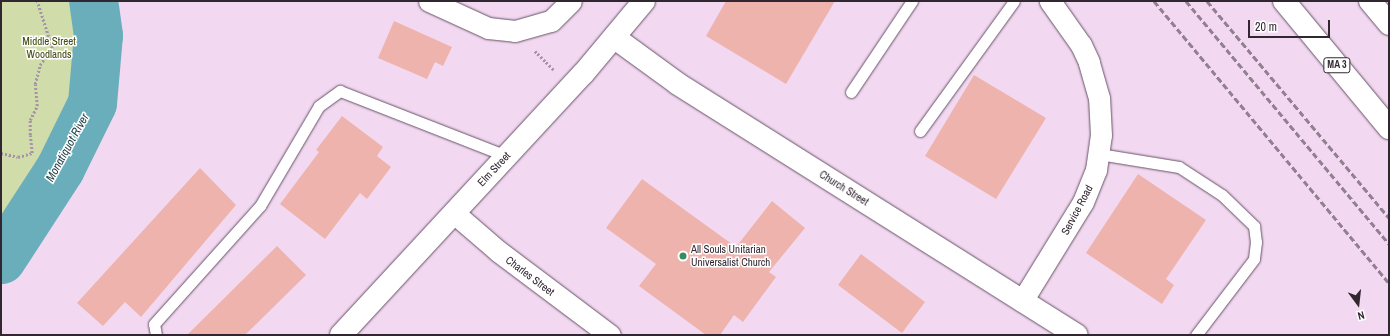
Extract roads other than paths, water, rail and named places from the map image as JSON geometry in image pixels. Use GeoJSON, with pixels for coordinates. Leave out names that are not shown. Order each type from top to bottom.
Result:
{"type":"FeatureCollection","features":[{"type":"Feature","properties":{"kind":"main road","name":"Elm Street"},"geometry":{"type":"LineString","coordinates":[[341,335],[615,38],[644,1]]}},
{"type":"Feature","properties":{"kind":"main road","name":"MA 3"},"geometry":{"type":"LineString","coordinates":[[1284,1],[1389,128]]}},
{"type":"Feature","properties":{"kind":"main road"},"geometry":{"type":"LineString","coordinates":[[1370,1],[1389,24]]}},
{"type":"Feature","properties":{"kind":"main road","name":"Church Street"},"geometry":{"type":"LineString","coordinates":[[615,38],[678,84],[1076,335]]}},
{"type":"Feature","properties":{"kind":"street"},"geometry":{"type":"LineString","coordinates":[[429,1],[488,28],[522,30],[560,16],[571,1]]}},
{"type":"Feature","properties":{"kind":"street","name":"Service Road"},"geometry":{"type":"LineString","coordinates":[[1022,301],[1083,202],[1099,154],[1101,115],[1090,62],[1081,45],[1050,1]]}},
{"type":"Feature","properties":{"kind":"street","name":"Charles Street"},"geometry":{"type":"LineString","coordinates":[[454,213],[498,251],[610,335]]}},
{"type":"Feature","properties":{"kind":"lane"},"geometry":{"type":"LineString","coordinates":[[851,92],[912,1]]}},
{"type":"Feature","properties":{"kind":"lane"},"geometry":{"type":"LineString","coordinates":[[920,131],[1014,1]]}},
{"type":"Feature","properties":{"kind":"lane"},"geometry":{"type":"LineString","coordinates":[[156,335],[154,324],[260,206],[319,106],[340,91],[507,156]]}},
{"type":"Feature","properties":{"kind":"lane"},"geometry":{"type":"LineString","coordinates":[[1099,154],[1179,167],[1222,195],[1254,226],[1256,242],[1254,259],[1196,335]]}},
{"type":"Feature","properties":{"kind":"waterway","name":"Monatiquot River"},"geometry":{"type":"LineString","coordinates":[[1,259],[60,168],[92,103],[98,35],[93,1]]}},
{"type":"Feature","properties":{"kind":"railway"},"geometry":{"type":"LineString","coordinates":[[1154,1],[1389,283]]}},
{"type":"Feature","properties":{"kind":"railway"},"geometry":{"type":"LineString","coordinates":[[1186,1],[1389,244]]}},
{"type":"Feature","properties":{"kind":"railway"},"geometry":{"type":"LineString","coordinates":[[1207,1],[1389,218]]}},
{"type":"Feature","properties":{"kind":"place","name":"All Souls Unitarian Universalist Church"},"geometry":{"type":"Point","coordinates":[683,256]}},
{"type":"Feature","properties":{"kind":"park label","name":"Middle Street Woodlands"},"geometry":{"type":"Point","coordinates":[49,48]}}]}
